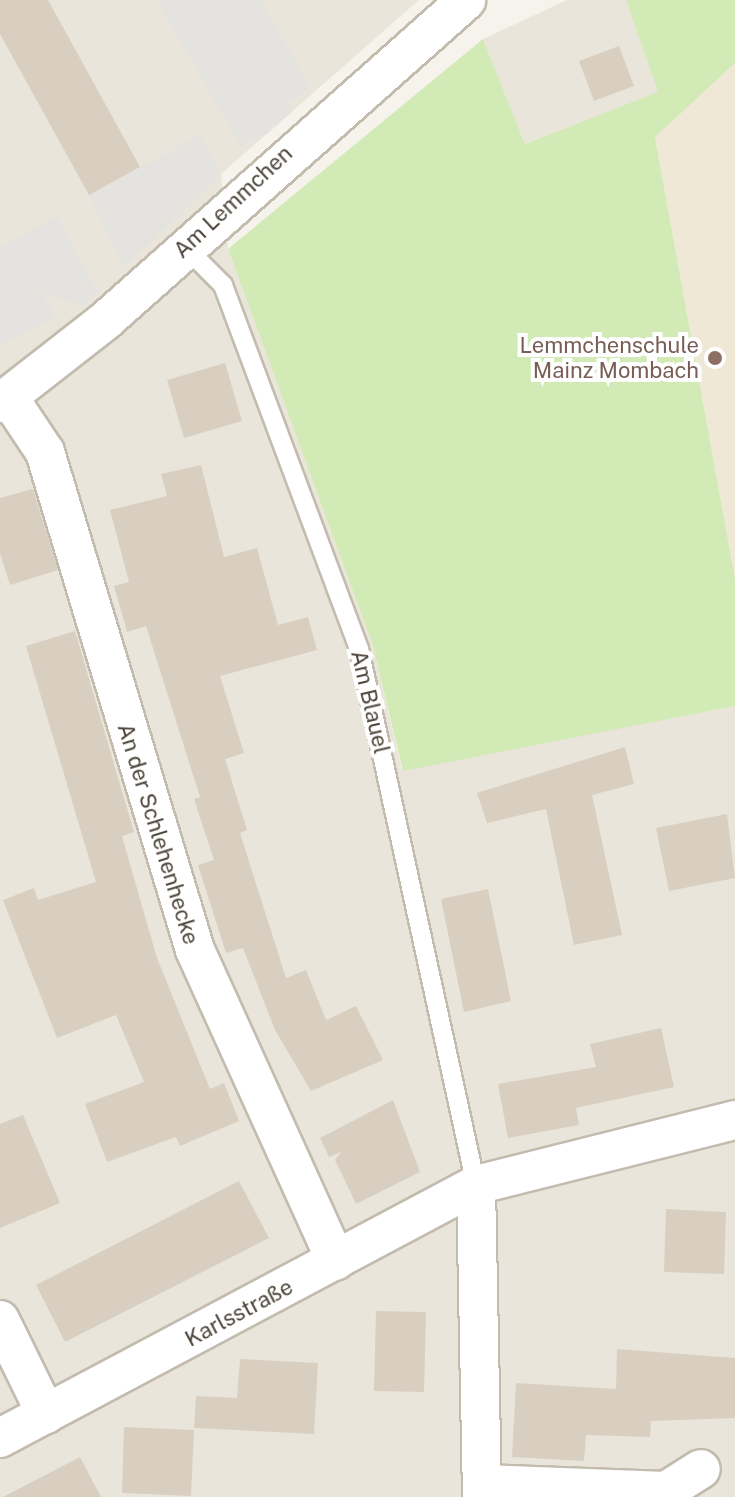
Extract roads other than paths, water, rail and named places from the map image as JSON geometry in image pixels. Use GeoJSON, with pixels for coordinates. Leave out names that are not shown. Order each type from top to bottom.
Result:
{"type":"FeatureCollection","features":[{"type":"Feature","properties":{"kind":"street","name":"Am Lemmchen"},"geometry":{"type":"LineString","coordinates":[[4,400],[185,247],[466,0]]}},
{"type":"Feature","properties":{"kind":"street","name":"An der Schlehenhecke"},"geometry":{"type":"LineString","coordinates":[[4,400],[45,452],[195,950],[336,1261]]}},
{"type":"Feature","properties":{"kind":"street","name":"Karlsstraße"},"geometry":{"type":"LineString","coordinates":[[0,1438],[476,1185],[735,1120]]}},
{"type":"Feature","properties":{"kind":"street"},"geometry":{"type":"LineString","coordinates":[[476,1185],[483,1491],[666,1491],[701,1469]]}},
{"type":"Feature","properties":{"kind":"street"},"geometry":{"type":"LineString","coordinates":[[0,1320],[46,1414]]}},
{"type":"Feature","properties":{"kind":"lane","name":"Am Blauel"},"geometry":{"type":"LineString","coordinates":[[185,247],[223,285],[359,649],[476,1185]]}},
{"type":"Feature","properties":{"kind":"place","name":"Lemmchenschule Mainz Mombach"},"geometry":{"type":"Point","coordinates":[715,358]}}]}
